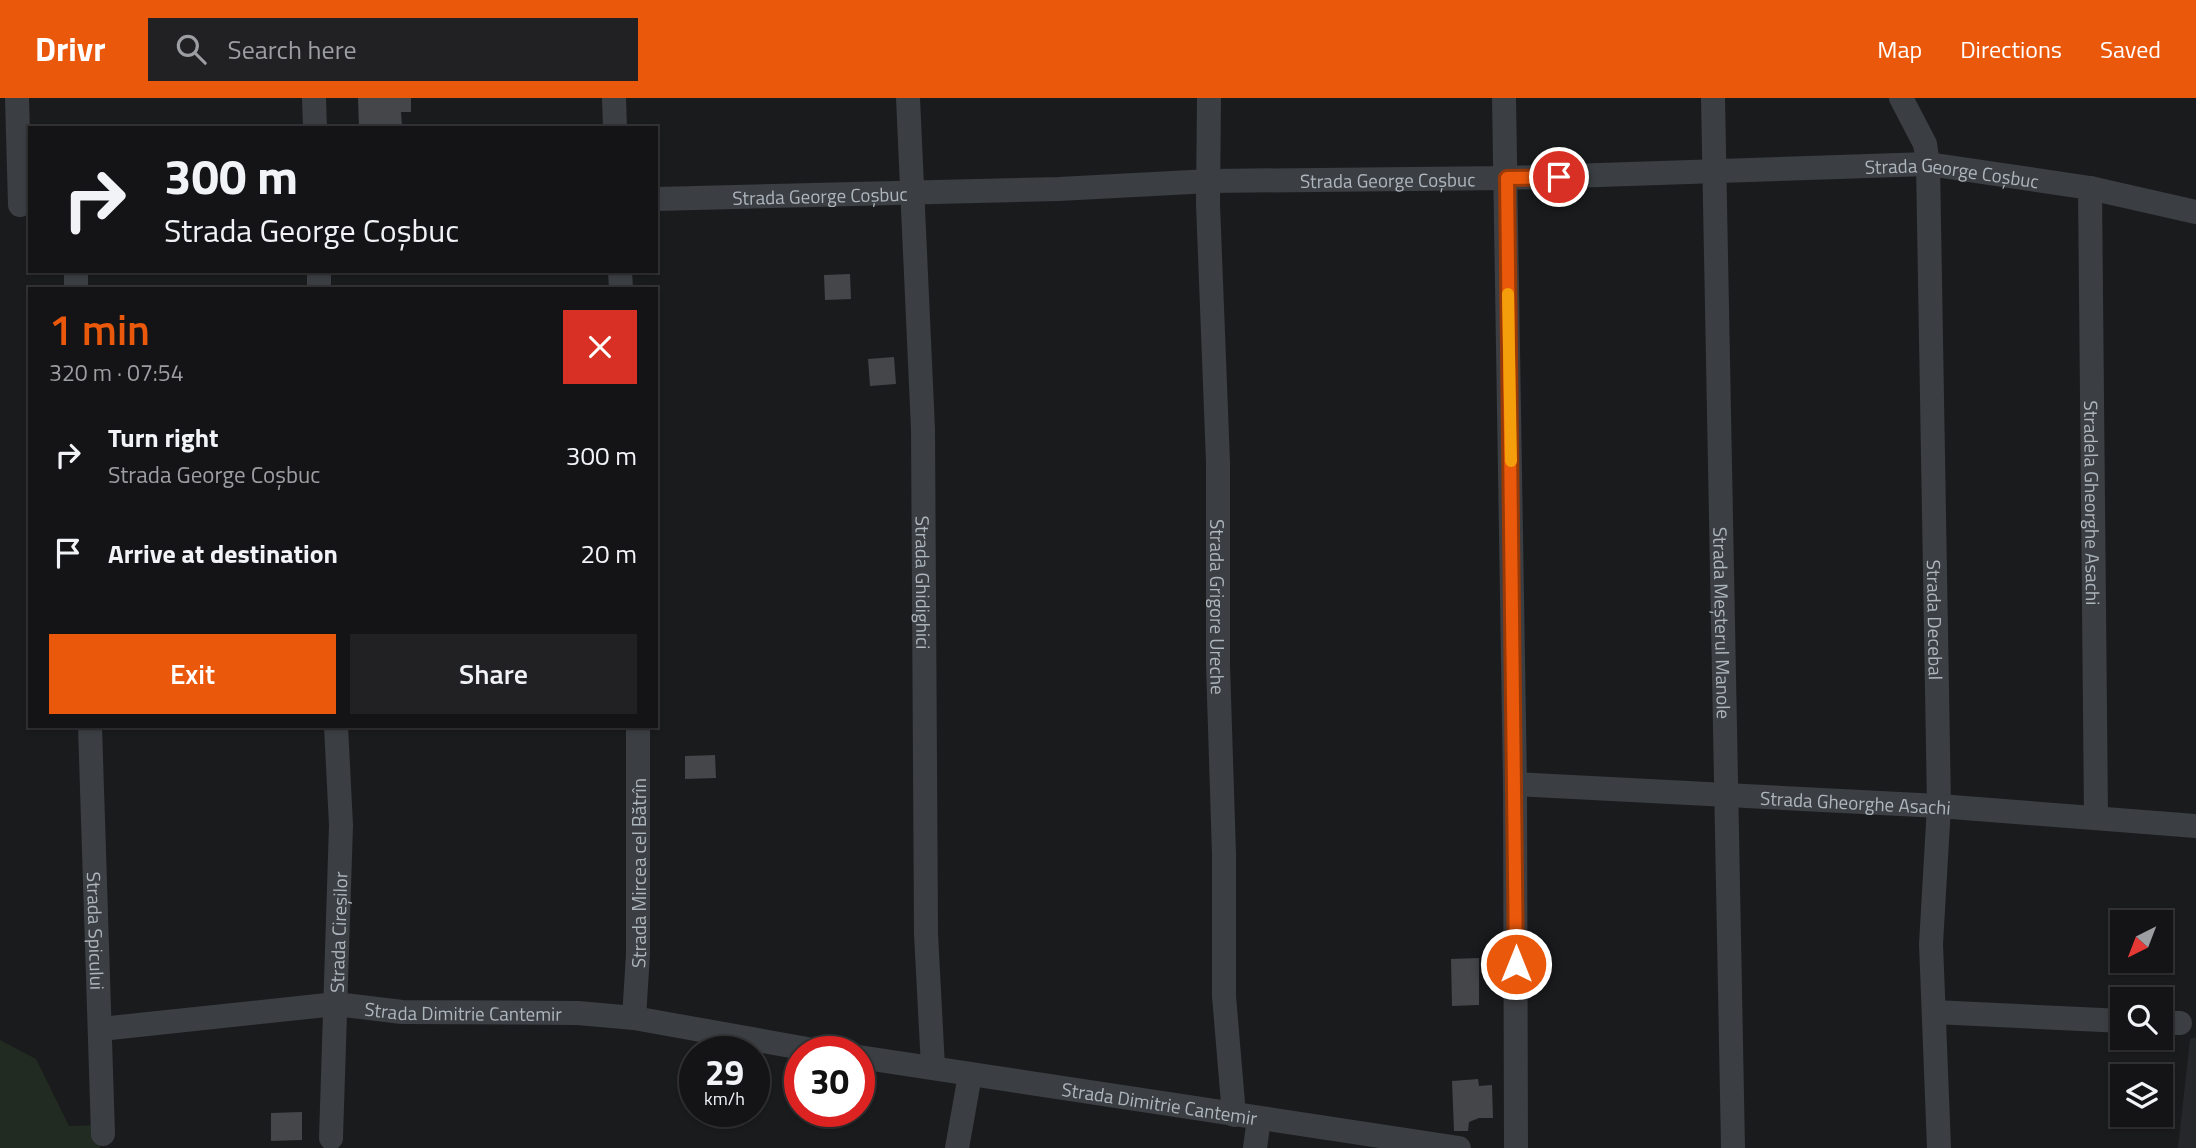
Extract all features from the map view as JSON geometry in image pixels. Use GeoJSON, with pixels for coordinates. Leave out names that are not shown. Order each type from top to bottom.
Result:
{"type":"FeatureCollection","features":[{"type":"Feature","properties":{"kind":"street"},"geometry":{"type":"LineString","coordinates":[[17,98],[17,206]]}},
{"type":"Feature","properties":{"kind":"street"},"geometry":{"type":"LineString","coordinates":[[314,98],[316,126]]}},
{"type":"Feature","properties":{"kind":"street"},"geometry":{"type":"LineString","coordinates":[[614,98],[615,126]]}},
{"type":"Feature","properties":{"kind":"street","name":"Strada Ghidighici"},"geometry":{"type":"LineString","coordinates":[[908,98],[923,429],[925,907],[933,1068]]}},
{"type":"Feature","properties":{"kind":"street","name":"Strada Grigore Ureche"},"geometry":{"type":"LineString","coordinates":[[1209,98],[1218,461],[1218,665],[1224,854],[1224,996],[1234,1115]]}},
{"type":"Feature","properties":{"kind":"street"},"geometry":{"type":"LineString","coordinates":[[1504,98],[1515,784],[1516,1148]]}},
{"type":"Feature","properties":{"kind":"street","name":"Strada Meșterul Manole"},"geometry":{"type":"LineString","coordinates":[[1713,98],[1733,1148]]}},
{"type":"Feature","properties":{"kind":"street","name":"Strada Decebal"},"geometry":{"type":"LineString","coordinates":[[1900,98],[1925,144],[1928,164],[1939,806],[1931,944],[1939,1148]]}},
{"type":"Feature","properties":{"kind":"street","name":"Strada George Coșbuc"},"geometry":{"type":"LineString","coordinates":[[658,199],[1059,189],[1210,181],[1507,178],[1928,164],[2090,188],[2196,212]]}},
{"type":"Feature","properties":{"kind":"street","name":"Stradela Gheorghe Asachi"},"geometry":{"type":"LineString","coordinates":[[2090,188],[2096,816]]}},
{"type":"Feature","properties":{"kind":"street","name":"Strada Spicului"},"geometry":{"type":"LineString","coordinates":[[90,728],[103,1133]]}},
{"type":"Feature","properties":{"kind":"street","name":"Strada Cireșilor"},"geometry":{"type":"LineString","coordinates":[[331,1138],[341,825],[336,728]]}},
{"type":"Feature","properties":{"kind":"street","name":"Strada Mircea cel Bătrîn"},"geometry":{"type":"LineString","coordinates":[[634,1018],[639,940],[638,728]]}},
{"type":"Feature","properties":{"kind":"street","name":"Strada Gheorghe Asachi"},"geometry":{"type":"LineString","coordinates":[[1515,784],[1939,806],[2096,816],[2196,826]]}},
{"type":"Feature","properties":{"kind":"street","name":"Strada Dimitrie Cantemir"},"geometry":{"type":"LineString","coordinates":[[101,1029],[336,1004],[402,1012],[579,1013],[634,1018],[784,1045]]}},
{"type":"Feature","properties":{"kind":"street"},"geometry":{"type":"LineString","coordinates":[[1934,1012],[2110,1020]]}},
{"type":"Feature","properties":{"kind":"street","name":"Strada Dimitrie Cantemir"},"geometry":{"type":"LineString","coordinates":[[875,1059],[1459,1148]]}},
{"type":"Feature","properties":{"kind":"street"},"geometry":{"type":"LineString","coordinates":[[957,1148],[970,1075]]}},
{"type":"Feature","properties":{"kind":"street"},"geometry":{"type":"LineString","coordinates":[[1255,1148],[1259,1119]]}},
{"type":"Feature","properties":{"kind":"shaded area"},"geometry":{"type":"Polygon","coordinates":[[[2196,1037],[2196,1148],[2178,1148],[2190,1039],[2196,1037]]]}},
{"type":"Feature","properties":{"kind":"shaded area"},"geometry":{"type":"Polygon","coordinates":[[[0,1040],[36,1059],[69,1126],[99,1125],[100,1148],[0,1148],[0,1040]]]}},
{"type":"Feature","properties":{"kind":"building"},"geometry":{"type":"Polygon","coordinates":[[[358,98],[411,98],[411,112],[401,112],[402,126],[359,126],[358,98]]]}},
{"type":"Feature","properties":{"kind":"building"},"geometry":{"type":"Polygon","coordinates":[[[850,274],[851,299],[825,300],[824,275],[850,274]]]}},
{"type":"Feature","properties":{"kind":"building"},"geometry":{"type":"Polygon","coordinates":[[[894,357],[896,384],[870,386],[868,359],[894,357]]]}},
{"type":"Feature","properties":{"kind":"building"},"geometry":{"type":"Polygon","coordinates":[[[715,755],[716,778],[685,779],[685,756],[715,755]]]}},
{"type":"Feature","properties":{"kind":"building"},"geometry":{"type":"Polygon","coordinates":[[[1479,958],[1479,1005],[1452,1006],[1451,959],[1479,958]]]}},
{"type":"Feature","properties":{"kind":"building"},"geometry":{"type":"Polygon","coordinates":[[[1478,1079],[1479,1086],[1492,1085],[1493,1118],[1479,1118],[1469,1122],[1468,1131],[1454,1131],[1452,1081],[1478,1079]]]}},
{"type":"Feature","properties":{"kind":"building"},"geometry":{"type":"Polygon","coordinates":[[[302,1112],[302,1140],[271,1141],[271,1113],[302,1112]]]}},
{"type":"Feature","properties":{"kind":"slow traffic"},"geometry":{"type":"LineString","coordinates":[[1508,294],[1511,461]]}},
{"type":"Feature","properties":{"kind":"route"},"geometry":{"type":"LineString","coordinates":[[1516,964],[1507,178],[1559,177]]}}]}
